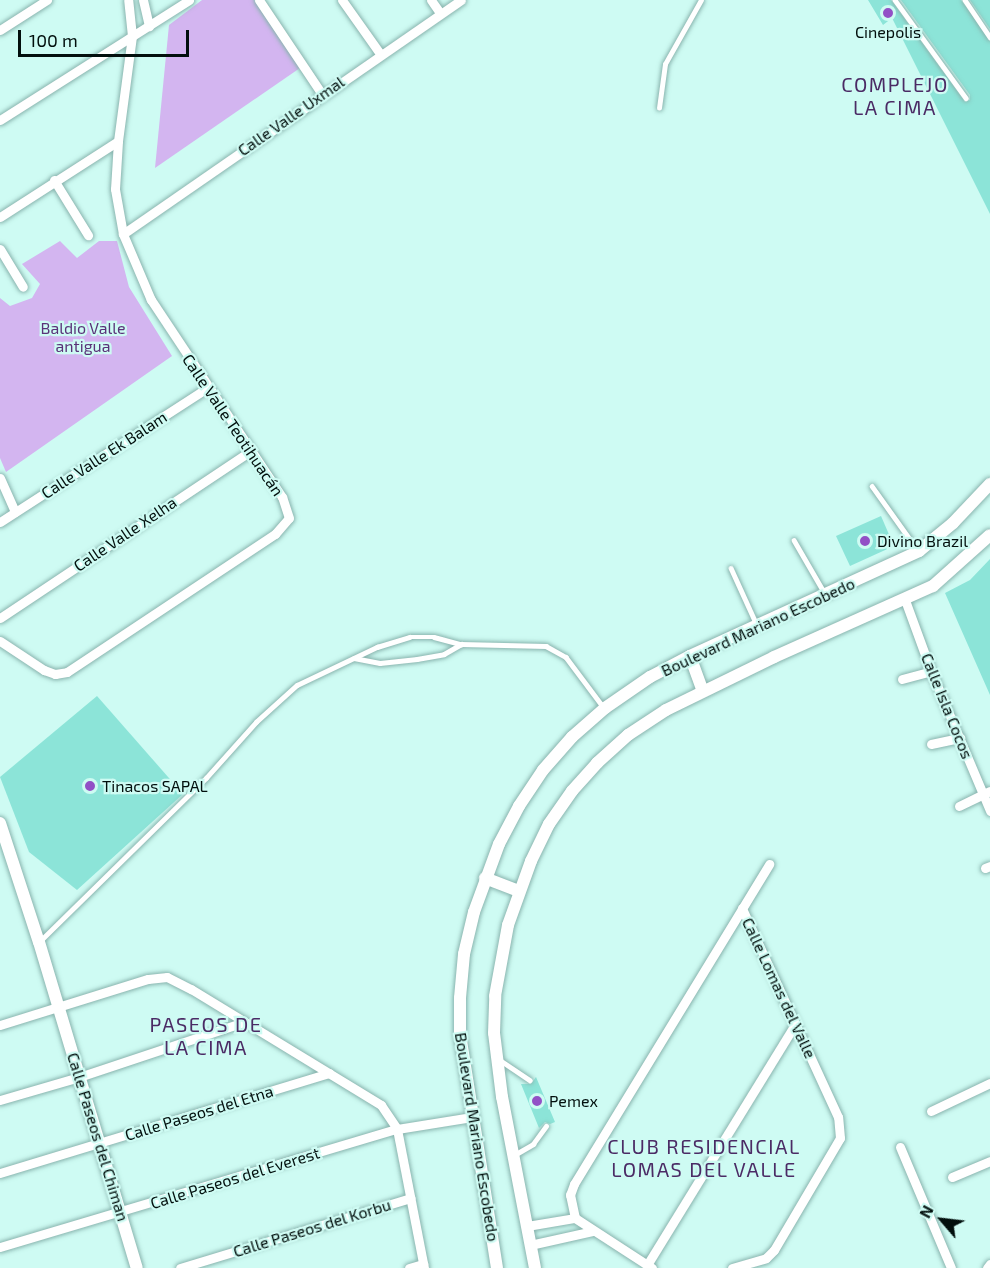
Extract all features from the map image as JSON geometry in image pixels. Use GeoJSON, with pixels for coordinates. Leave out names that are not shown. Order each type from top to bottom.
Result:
{"type":"FeatureCollection","features":[{"type":"Feature","properties":{"kind":"street"},"geometry":{"type":"LineString","coordinates":[[0,29],[47,0]]}},
{"type":"Feature","properties":{"kind":"street","name":"Calle Valle Teotihuacán"},"geometry":{"type":"LineString","coordinates":[[0,641],[44,670],[56,674],[67,672],[90,659],[275,534],[288,518],[287,505],[207,388],[151,300],[123,234],[115,189],[118,141],[132,36],[128,0]]}},
{"type":"Feature","properties":{"kind":"street"},"geometry":{"type":"LineString","coordinates":[[143,0],[149,26]]}},
{"type":"Feature","properties":{"kind":"street"},"geometry":{"type":"LineString","coordinates":[[0,120],[189,0]]}},
{"type":"Feature","properties":{"kind":"street"},"geometry":{"type":"LineString","coordinates":[[259,0],[322,94]]}},
{"type":"Feature","properties":{"kind":"street"},"geometry":{"type":"LineString","coordinates":[[342,0],[381,55]]}},
{"type":"Feature","properties":{"kind":"street"},"geometry":{"type":"LineString","coordinates":[[431,0],[440,13]]}},
{"type":"Feature","properties":{"kind":"street","name":"Calle Valle Uxmal"},"geometry":{"type":"LineString","coordinates":[[123,234],[322,94],[461,0]]}},
{"type":"Feature","properties":{"kind":"street"},"geometry":{"type":"LineString","coordinates":[[0,217],[54,180],[118,141]]}},
{"type":"Feature","properties":{"kind":"street"},"geometry":{"type":"LineString","coordinates":[[54,180],[88,235]]}},
{"type":"Feature","properties":{"kind":"street"},"geometry":{"type":"LineString","coordinates":[[0,249],[23,287]]}},
{"type":"Feature","properties":{"kind":"street","name":"Calle Valle Ek Balam"},"geometry":{"type":"LineString","coordinates":[[0,522],[207,388]]}},
{"type":"Feature","properties":{"kind":"street","name":"Calle Valle Xelha"},"geometry":{"type":"LineString","coordinates":[[0,618],[250,451]]}},
{"type":"Feature","properties":{"kind":"street"},"geometry":{"type":"LineString","coordinates":[[0,478],[15,512]]}},
{"type":"Feature","properties":{"kind":"street","name":"Boulevard Mariano Escobedo"},"geometry":{"type":"LineString","coordinates":[[497,1268],[459,1034],[460,998],[464,954],[474,912],[485,878],[514,815],[543,770],[572,737],[604,708],[650,677],[690,656],[919,551],[953,524],[990,484]]}},
{"type":"Feature","properties":{"kind":"street","name":"Boulevard Mariano Escobedo"},"geometry":{"type":"LineString","coordinates":[[535,1268],[497,1058],[495,996],[500,959],[519,891],[549,824],[572,791],[597,763],[628,735],[666,710],[933,586],[990,535]]}},
{"type":"Feature","properties":{"kind":"street","name":"Calle Isla Cocos"},"geometry":{"type":"LineString","coordinates":[[905,600],[931,671],[960,738],[987,792],[990,811]]}},
{"type":"Feature","properties":{"kind":"street"},"geometry":{"type":"LineString","coordinates":[[690,656],[704,691]]}},
{"type":"Feature","properties":{"kind":"street"},"geometry":{"type":"LineString","coordinates":[[902,680],[931,671]]}},
{"type":"Feature","properties":{"kind":"street"},"geometry":{"type":"LineString","coordinates":[[931,744],[960,738]]}},
{"type":"Feature","properties":{"kind":"street"},"geometry":{"type":"LineString","coordinates":[[959,806],[987,792]]}},
{"type":"Feature","properties":{"kind":"street","name":"Calle Paseos del Chiman"},"geometry":{"type":"LineString","coordinates":[[0,823],[39,942],[137,1268]]}},
{"type":"Feature","properties":{"kind":"street"},"geometry":{"type":"LineString","coordinates":[[742,908],[769,864]]}},
{"type":"Feature","properties":{"kind":"street"},"geometry":{"type":"LineString","coordinates":[[485,878],[519,891]]}},
{"type":"Feature","properties":{"kind":"street","name":"Calle Lomas del Valle"},"geometry":{"type":"LineString","coordinates":[[732,1268],[766,1258],[774,1250],[840,1138],[838,1117],[742,908]]}},
{"type":"Feature","properties":{"kind":"street","name":"Calle Lomas del Valle"},"geometry":{"type":"LineString","coordinates":[[576,1218],[570,1195],[574,1184],[742,908]]}},
{"type":"Feature","properties":{"kind":"street"},"geometry":{"type":"LineString","coordinates":[[0,1025],[148,979],[167,977],[244,1022],[381,1105],[398,1129],[424,1266],[409,1268]]}},
{"type":"Feature","properties":{"kind":"street"},"geometry":{"type":"LineString","coordinates":[[0,1100],[79,1077],[244,1022]]}},
{"type":"Feature","properties":{"kind":"street"},"geometry":{"type":"LineString","coordinates":[[527,1226],[576,1218],[649,1266],[795,1023]]}},
{"type":"Feature","properties":{"kind":"street","name":"Calle Paseos del Etna"},"geometry":{"type":"LineString","coordinates":[[0,1173],[329,1073]]}},
{"type":"Feature","properties":{"kind":"street"},"geometry":{"type":"LineString","coordinates":[[931,1111],[990,1083]]}},
{"type":"Feature","properties":{"kind":"street","name":"Calle Paseos del Everest"},"geometry":{"type":"LineString","coordinates":[[0,1247],[398,1129],[472,1118]]}},
{"type":"Feature","properties":{"kind":"street"},"geometry":{"type":"LineString","coordinates":[[900,1147],[951,1268]]}},
{"type":"Feature","properties":{"kind":"street"},"geometry":{"type":"LineString","coordinates":[[952,1177],[990,1161]]}},
{"type":"Feature","properties":{"kind":"street","name":"Calle Paseos del Korbu"},"geometry":{"type":"LineString","coordinates":[[180,1268],[411,1198]]}},
{"type":"Feature","properties":{"kind":"street"},"geometry":{"type":"LineString","coordinates":[[530,1245],[593,1231]]}},
{"type":"Feature","properties":{"kind":"street"},"geometry":{"type":"LineString","coordinates":[[987,1268],[990,1264]]}},
{"type":"Feature","properties":{"kind":"lane"},"geometry":{"type":"LineString","coordinates":[[659,108],[665,64],[701,0]]}},
{"type":"Feature","properties":{"kind":"lane"},"geometry":{"type":"LineString","coordinates":[[905,0],[896,2],[966,98]]}},
{"type":"Feature","properties":{"kind":"lane"},"geometry":{"type":"LineString","coordinates":[[965,0],[990,37]]}},
{"type":"Feature","properties":{"kind":"lane"},"geometry":{"type":"LineString","coordinates":[[872,486],[919,551]]}},
{"type":"Feature","properties":{"kind":"lane"},"geometry":{"type":"LineString","coordinates":[[794,540],[825,595]]}},
{"type":"Feature","properties":{"kind":"lane"},"geometry":{"type":"LineString","coordinates":[[731,568],[757,625]]}},
{"type":"Feature","properties":{"kind":"lane"},"geometry":{"type":"LineString","coordinates":[[39,942],[206,778],[256,722],[297,685],[354,658],[410,637],[434,637],[461,644],[546,646],[566,657],[604,708]]}},
{"type":"Feature","properties":{"kind":"lane"},"geometry":{"type":"LineString","coordinates":[[354,658],[380,663],[417,659],[444,654],[461,644]]}},
{"type":"Feature","properties":{"kind":"lane"},"geometry":{"type":"LineString","coordinates":[[497,1058],[530,1080]]}},
{"type":"Feature","properties":{"kind":"lane"},"geometry":{"type":"LineString","coordinates":[[513,1155],[533,1144],[546,1126]]}},
{"type":"Feature","properties":{"kind":"green space"},"geometry":{"type":"Polygon","coordinates":[[[202,0],[254,0],[300,68],[155,168],[169,25],[202,0]]]}},
{"type":"Feature","properties":{"kind":"green space","name":"Baldio Valle antigua"},"geometry":{"type":"Polygon","coordinates":[[[60,241],[77,258],[99,241],[117,241],[129,287],[172,356],[6,472],[0,458],[0,298],[10,306],[32,298],[40,284],[22,264],[60,241]]]}},
{"type":"Feature","properties":{"kind":"building"},"geometry":{"type":"Polygon","coordinates":[[[868,0],[891,0],[965,102],[970,100],[970,95],[901,0],[961,0],[990,41],[990,214],[892,18],[883,25],[868,0]]]}},
{"type":"Feature","properties":{"kind":"building"},"geometry":{"type":"Polygon","coordinates":[[[970,0],[990,0],[990,29],[970,0]]]}},
{"type":"Feature","properties":{"kind":"building","name":"Divino Brazil"},"geometry":{"type":"Polygon","coordinates":[[[881,516],[894,546],[850,566],[836,536],[881,516]]]}},
{"type":"Feature","properties":{"kind":"building"},"geometry":{"type":"Polygon","coordinates":[[[990,559],[990,695],[945,593],[970,580],[990,559]]]}},
{"type":"Feature","properties":{"kind":"building","name":"Tinacos SAPAL"},"geometry":{"type":"Polygon","coordinates":[[[97,696],[183,794],[77,890],[29,852],[0,777],[97,696]]]}},
{"type":"Feature","properties":{"kind":"building","name":"Pemex"},"geometry":{"type":"Polygon","coordinates":[[[536,1077],[555,1122],[550,1124],[545,1122],[539,1128],[521,1084],[531,1084],[536,1077]]]}},
{"type":"Feature","properties":{"kind":"place","name":"Cinepolis"},"geometry":{"type":"Point","coordinates":[888,13]}},
{"type":"Feature","properties":{"kind":"place","name":"Divino Brazil"},"geometry":{"type":"Point","coordinates":[865,541]}},
{"type":"Feature","properties":{"kind":"place","name":"Tinacos SAPAL"},"geometry":{"type":"Point","coordinates":[90,786]}},
{"type":"Feature","properties":{"kind":"place","name":"Pemex"},"geometry":{"type":"Point","coordinates":[537,1101]}},
{"type":"Feature","properties":{"kind":"district","name":"COMPLEJO LA CIMA"},"geometry":{"type":"Point","coordinates":[895,96]}},
{"type":"Feature","properties":{"kind":"district","name":"PASEOS DE LA CIMA"},"geometry":{"type":"Point","coordinates":[206,1036]}},
{"type":"Feature","properties":{"kind":"district","name":"CLUB RESIDENCIAL LOMAS DEL VALLE"},"geometry":{"type":"Point","coordinates":[704,1158]}}]}
